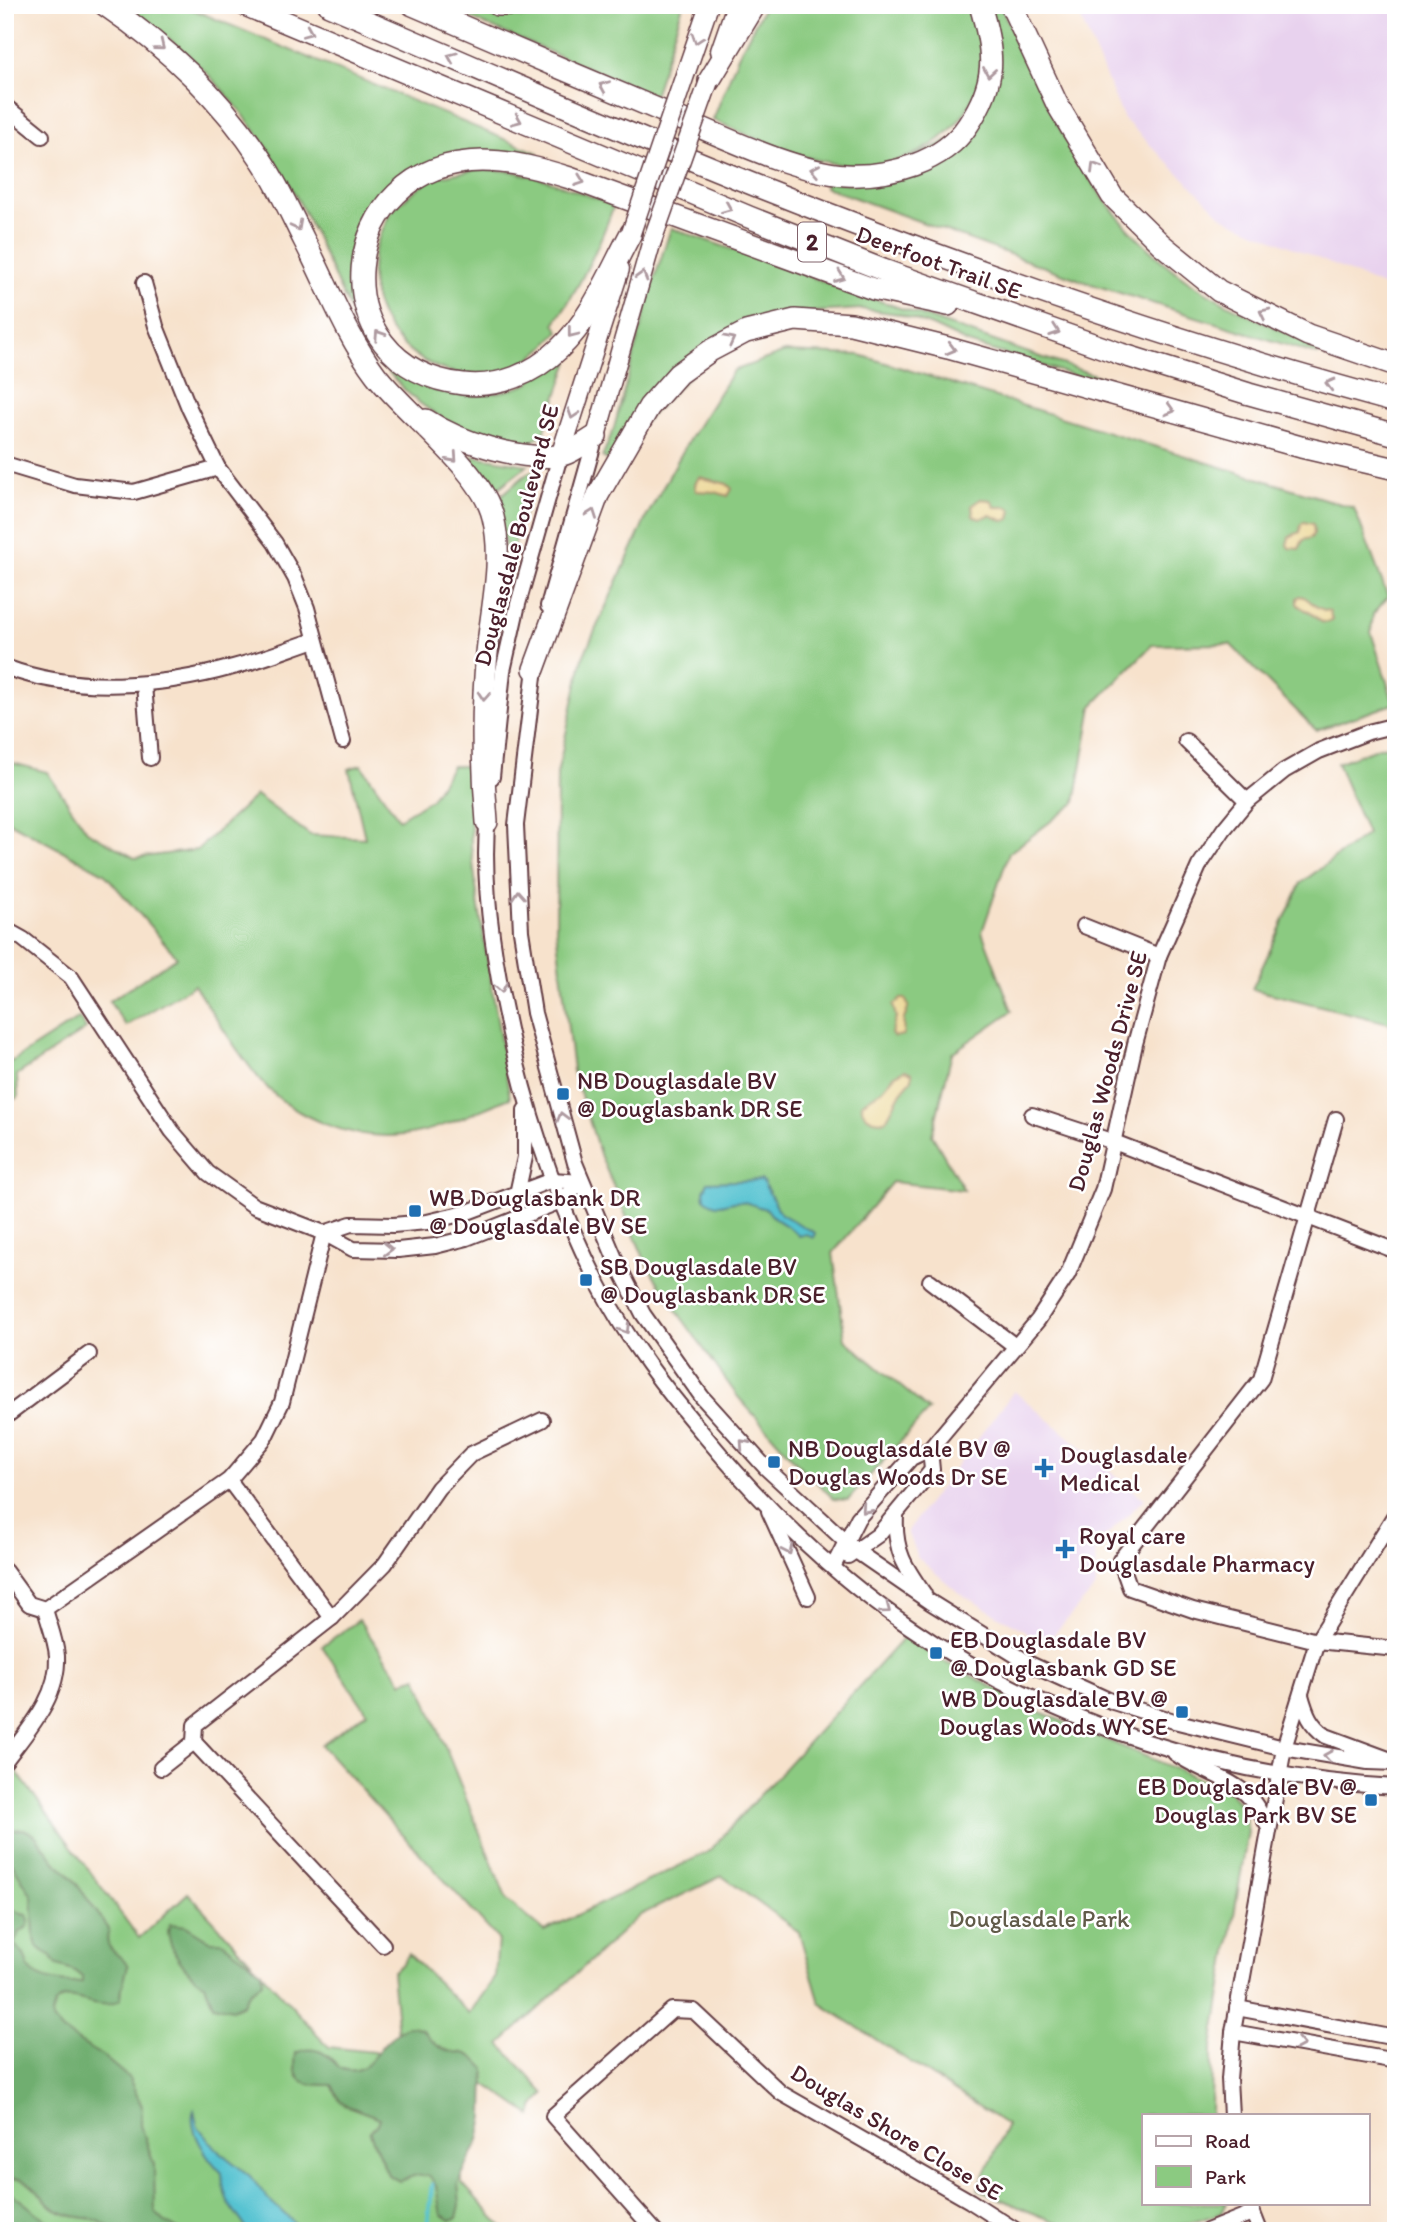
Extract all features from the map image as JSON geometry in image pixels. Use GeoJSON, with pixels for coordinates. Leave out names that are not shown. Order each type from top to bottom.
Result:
{"type":"FeatureCollection","features":[{"type":"Feature","properties":{"kind":"highway"},"geometry":{"type":"LineString","coordinates":[[105,5],[164,49],[207,90],[262,161],[305,240],[348,332],[376,375],[474,480],[490,506],[498,553],[487,655],[481,761],[487,822]]}},
{"type":"Feature","properties":{"kind":"highway","name":"Deerfoot Trail SE"},"geometry":{"type":"LineString","coordinates":[[245,5],[883,270],[1024,321],[1249,394],[1396,435]]}},
{"type":"Feature","properties":{"kind":"highway","name":"Deerfoot Trail SE"},"geometry":{"type":"LineString","coordinates":[[329,5],[762,188],[902,241],[1185,340],[1396,402]]}},
{"type":"Feature","properties":{"kind":"highway"},"geometry":{"type":"LineString","coordinates":[[413,5],[727,139],[806,169],[845,175],[880,174],[913,166],[942,151],[963,133],[980,107],[991,71],[990,39],[980,5]]}},
{"type":"Feature","properties":{"kind":"highway"},"geometry":{"type":"LineString","coordinates":[[498,5],[510,5]]}},
{"type":"Feature","properties":{"kind":"highway"},"geometry":{"type":"LineString","coordinates":[[709,81],[755,5]]}},
{"type":"Feature","properties":{"kind":"highway"},"geometry":{"type":"LineString","coordinates":[[1012,5],[1057,104],[1112,196],[1161,244],[1219,291],[1308,335],[1396,365]]}},
{"type":"Feature","properties":{"kind":"highway"},"geometry":{"type":"LineString","coordinates":[[631,233],[590,311],[560,349],[531,371],[504,382],[473,385],[445,382],[417,370],[394,354],[377,334],[368,313],[363,292],[365,245],[373,223],[390,199],[419,176],[447,165],[480,161],[521,163],[570,178],[873,289],[1024,321]]}},
{"type":"Feature","properties":{"kind":"highway"},"geometry":{"type":"LineString","coordinates":[[534,669],[598,495],[649,407],[678,374],[699,359],[746,332],[795,320],[851,324],[948,348],[1301,447],[1396,469]]}},
{"type":"Feature","properties":{"kind":"highway"},"geometry":{"type":"LineString","coordinates":[[407,408],[433,425],[488,447],[529,454],[560,456],[596,436]]}},
{"type":"Feature","properties":{"kind":"main road","name":"Douglasdale Boulevard SE"},"geometry":{"type":"LineString","coordinates":[[560,456],[631,233],[709,5]]}},
{"type":"Feature","properties":{"kind":"main road","name":"Douglasdale Boulevard SE"},"geometry":{"type":"LineString","coordinates":[[596,436],[651,244],[736,5]]}},
{"type":"Feature","properties":{"kind":"street"},"geometry":{"type":"LineString","coordinates":[[5,106],[41,136]]}},
{"type":"Feature","properties":{"kind":"street"},"geometry":{"type":"LineString","coordinates":[[144,283],[156,326],[189,408],[218,468],[275,543],[295,578],[343,741]]}},
{"type":"Feature","properties":{"kind":"street","name":"Douglasdale Boulevard SE"},"geometry":{"type":"LineString","coordinates":[[596,436],[553,584],[534,669],[516,824],[521,931],[534,1013],[582,1182],[616,1261],[643,1314],[702,1397],[766,1468],[851,1547],[930,1602],[1030,1664],[1113,1702],[1174,1721],[1284,1748],[1368,1762],[1396,1763]]}},
{"type":"Feature","properties":{"kind":"street","name":"Douglasdale Boulevard SE"},"geometry":{"type":"LineString","coordinates":[[560,456],[518,604],[503,671],[487,822],[486,858],[491,916],[499,978],[524,1098],[552,1180],[600,1288],[643,1357],[707,1440],[765,1503],[833,1567],[911,1628],[986,1673],[1043,1702],[1169,1748],[1279,1775],[1396,1787]]}},
{"type":"Feature","properties":{"kind":"street"},"geometry":{"type":"LineString","coordinates":[[5,464],[75,485],[134,492],[218,468]]}},
{"type":"Feature","properties":{"kind":"street"},"geometry":{"type":"LineString","coordinates":[[5,667],[61,682],[144,685],[233,667],[315,639]]}},
{"type":"Feature","properties":{"kind":"street"},"geometry":{"type":"LineString","coordinates":[[144,685],[150,758]]}},
{"type":"Feature","properties":{"kind":"street","name":"Douglas Woods Drive SE"},"geometry":{"type":"LineString","coordinates":[[851,1547],[858,1518],[911,1458],[930,1449],[1038,1320],[1068,1274],[1103,1189],[1135,1044],[1159,956],[1199,866],[1247,801],[1284,771],[1319,751],[1368,732],[1396,725]]}},
{"type":"Feature","properties":{"kind":"street"},"geometry":{"type":"LineString","coordinates":[[1185,741],[1247,801]]}},
{"type":"Feature","properties":{"kind":"street"},"geometry":{"type":"LineString","coordinates":[[1084,926],[1159,956]]}},
{"type":"Feature","properties":{"kind":"street"},"geometry":{"type":"LineString","coordinates":[[5,929],[23,939],[71,977],[172,1131],[208,1173],[254,1206],[324,1233],[353,1249],[398,1250],[435,1246],[467,1238],[562,1201],[582,1182]]}},
{"type":"Feature","properties":{"kind":"street"},"geometry":{"type":"LineString","coordinates":[[517,1194],[525,1157],[524,1098]]}},
{"type":"Feature","properties":{"kind":"street"},"geometry":{"type":"LineString","coordinates":[[1032,1115],[1114,1142],[1396,1251]]}},
{"type":"Feature","properties":{"kind":"street"},"geometry":{"type":"LineString","coordinates":[[1336,1119],[1261,1379],[1120,1560],[1130,1588],[1193,1610],[1317,1641],[1396,1649]]}},
{"type":"Feature","properties":{"kind":"street"},"geometry":{"type":"LineString","coordinates":[[324,1233],[351,1224],[393,1225],[427,1222],[465,1213],[552,1180],[582,1182]]}},
{"type":"Feature","properties":{"kind":"street"},"geometry":{"type":"LineString","coordinates":[[45,1609],[229,1480],[264,1439],[282,1402],[324,1233]]}},
{"type":"Feature","properties":{"kind":"street"},"geometry":{"type":"LineString","coordinates":[[930,1281],[1015,1346]]}},
{"type":"Feature","properties":{"kind":"street"},"geometry":{"type":"LineString","coordinates":[[5,1417],[89,1354]]}},
{"type":"Feature","properties":{"kind":"street"},"geometry":{"type":"LineString","coordinates":[[383,1945],[194,1742],[195,1724],[332,1618],[385,1564],[438,1488],[471,1454],[542,1420]]}},
{"type":"Feature","properties":{"kind":"street","name":"Douglas Woods Drive SE"},"geometry":{"type":"LineString","coordinates":[[833,1567],[851,1547],[878,1535],[896,1516],[932,1470],[930,1449]]}},
{"type":"Feature","properties":{"kind":"street"},"geometry":{"type":"LineString","coordinates":[[229,1480],[332,1618]]}},
{"type":"Feature","properties":{"kind":"street"},"geometry":{"type":"LineString","coordinates":[[765,1503],[808,1597]]}},
{"type":"Feature","properties":{"kind":"street"},"geometry":{"type":"LineString","coordinates":[[1231,2114],[1229,2079],[1233,2032],[1284,1748],[1317,1641],[1396,1513]]}},
{"type":"Feature","properties":{"kind":"street"},"geometry":{"type":"LineString","coordinates":[[896,1516],[896,1541],[904,1565],[930,1602]]}},
{"type":"Feature","properties":{"kind":"street"},"geometry":{"type":"LineString","coordinates":[[5,1571],[29,1604],[45,1609]]}},
{"type":"Feature","properties":{"kind":"street"},"geometry":{"type":"LineString","coordinates":[[5,1761],[43,1708],[56,1677],[57,1654],[45,1609]]}},
{"type":"Feature","properties":{"kind":"street"},"geometry":{"type":"LineString","coordinates":[[1301,1693],[1306,1714],[1317,1730],[1326,1737],[1396,1763]]}},
{"type":"Feature","properties":{"kind":"street"},"geometry":{"type":"LineString","coordinates":[[161,1768],[194,1742]]}},
{"type":"Feature","properties":{"kind":"street"},"geometry":{"type":"LineString","coordinates":[[1169,1748],[1190,1765],[1226,1780],[1245,1793],[1269,1828]]}},
{"type":"Feature","properties":{"kind":"street"},"geometry":{"type":"LineString","coordinates":[[1237,2008],[1396,2038]]}},
{"type":"Feature","properties":{"kind":"street","name":"Douglas Shore Close SE"},"geometry":{"type":"LineString","coordinates":[[655,2231],[553,2116],[673,2010],[694,2011],[781,2093],[970,2201],[1017,2231]]}},
{"type":"Feature","properties":{"kind":"street"},"geometry":{"type":"LineString","coordinates":[[1233,2032],[1396,2060]]}},
{"type":"Feature","properties":{"kind":"street"},"geometry":{"type":"LineString","coordinates":[[1207,2231],[1250,2208],[1260,2231]]}},
{"type":"Feature","properties":{"kind":"shaded area"},"geometry":{"type":"Polygon","coordinates":[[[1075,5],[1396,5],[1396,292],[1224,218],[1124,119],[1075,5]]]}},
{"type":"Feature","properties":{"kind":"shaded area"},"geometry":{"type":"Polygon","coordinates":[[[1014,1391],[1144,1499],[1095,1547],[1096,1587],[1046,1643],[959,1593],[917,1557],[907,1531],[1014,1391]]]}},
{"type":"Feature","properties":{"kind":"green space"},"geometry":{"type":"Polygon","coordinates":[[[122,5],[182,5],[538,153],[536,159],[490,153],[462,154],[436,160],[413,171],[392,186],[362,224],[353,244],[349,270],[351,296],[359,320],[372,342],[388,362],[409,378],[432,389],[457,395],[476,395],[521,386],[530,383],[532,378],[575,344],[543,436],[532,442],[500,438],[450,422],[417,401],[390,374],[368,343],[298,200],[264,143],[223,90],[200,67],[176,44],[122,5]]]}},
{"type":"Feature","properties":{"kind":"green space"},"geometry":{"type":"Polygon","coordinates":[[[588,5],[683,5],[654,96],[465,16],[467,11],[497,16],[544,16],[588,5]]]}},
{"type":"Feature","properties":{"kind":"green space"},"geometry":{"type":"Polygon","coordinates":[[[765,5],[971,5],[980,34],[982,52],[979,79],[971,102],[957,123],[940,139],[919,152],[895,161],[870,165],[844,165],[810,158],[713,120],[738,56],[765,5]]]}},
{"type":"Feature","properties":{"kind":"green space"},"geometry":{"type":"Polygon","coordinates":[[[989,5],[1000,5],[1075,156],[1123,223],[1153,253],[1187,280],[1235,308],[1320,349],[1318,355],[1091,284],[825,187],[826,181],[854,184],[973,129],[989,5]]]}},
{"type":"Feature","properties":{"kind":"green space"},"geometry":{"type":"Polygon","coordinates":[[[477,169],[511,171],[547,180],[614,205],[588,266],[554,324],[559,331],[532,357],[500,372],[467,375],[436,367],[408,350],[387,326],[375,296],[372,264],[387,219],[400,203],[430,180],[477,169]]]}},
{"type":"Feature","properties":{"kind":"green space"},"geometry":{"type":"Polygon","coordinates":[[[671,228],[1146,392],[1144,397],[968,343],[899,314],[861,309],[783,314],[735,328],[608,460],[602,457],[614,428],[653,283],[671,228]]]}},
{"type":"Feature","properties":{"kind":"green space"},"geometry":{"type":"Polygon","coordinates":[[[785,352],[860,355],[1354,508],[1388,597],[1373,614],[1371,632],[1394,704],[1316,730],[1230,644],[1152,645],[1092,706],[1075,803],[1009,853],[982,932],[1012,1011],[952,1053],[932,1135],[964,1190],[892,1182],[833,1253],[845,1340],[929,1410],[848,1500],[834,1499],[795,1461],[738,1397],[664,1293],[644,1258],[601,1157],[573,1071],[556,929],[557,774],[583,657],[647,516],[689,440],[733,371],[785,352]]]}},
{"type":"Feature","properties":{"kind":"green space"},"geometry":{"type":"Polygon","coordinates":[[[474,456],[528,465],[496,490],[491,490],[469,461],[474,456]]]}},
{"type":"Feature","properties":{"kind":"green space"},"geometry":{"type":"Polygon","coordinates":[[[529,472],[537,472],[512,552],[506,551],[496,500],[529,472]]]}},
{"type":"Feature","properties":{"kind":"green space"},"geometry":{"type":"Polygon","coordinates":[[[1396,746],[1396,1034],[1389,1023],[1252,989],[1301,883],[1367,834],[1337,763],[1379,747],[1396,746]]]}},
{"type":"Feature","properties":{"kind":"green space"},"geometry":{"type":"Polygon","coordinates":[[[5,761],[47,772],[87,831],[135,858],[197,850],[256,795],[310,835],[365,838],[349,769],[361,765],[399,819],[431,799],[452,766],[470,766],[471,845],[510,1098],[458,1120],[417,1133],[384,1136],[346,1131],[308,1117],[291,1107],[262,1082],[194,985],[126,1026],[109,1001],[177,957],[104,873],[5,820],[5,761]]]}},
{"type":"Feature","properties":{"kind":"green space"},"geometry":{"type":"Polygon","coordinates":[[[79,1018],[86,1029],[17,1075],[18,1097],[5,1105],[5,1055],[11,1062],[79,1018]]]}},
{"type":"Feature","properties":{"kind":"green space","name":"Douglasdale Park"},"geometry":{"type":"Polygon","coordinates":[[[359,1620],[402,1682],[417,1677],[507,1900],[544,1931],[708,1852],[905,1636],[939,1659],[1038,1711],[1228,1791],[1243,1806],[1248,1831],[1212,2047],[1211,2114],[1142,2114],[1142,2204],[1226,2204],[1221,2213],[1164,2228],[1102,2230],[1063,2224],[978,2189],[1007,2125],[820,2003],[799,1932],[722,1876],[640,1915],[500,2044],[545,2094],[533,2107],[532,2116],[468,2072],[462,2078],[462,2183],[506,2231],[5,2231],[5,1756],[139,1938],[188,1893],[329,2047],[400,2055],[392,1972],[409,1954],[469,2014],[495,1977],[498,1939],[321,1745],[367,1712],[322,1646],[359,1620]]]}},
{"type":"Feature","properties":{"kind":"green space"},"geometry":{"type":"Polygon","coordinates":[[[24,1829],[35,1835],[73,1879],[109,1929],[109,1946],[128,1966],[121,1999],[103,2004],[61,1999],[55,2004],[52,2016],[63,2031],[105,2058],[129,2078],[142,2106],[141,2125],[154,2165],[155,2212],[181,2231],[115,2230],[98,2221],[58,2211],[22,2180],[5,2180],[5,1904],[27,1915],[29,1920],[28,1926],[19,1933],[14,1944],[23,1954],[29,1968],[39,1976],[54,1981],[82,1982],[82,1977],[73,1970],[57,1965],[37,1946],[32,1896],[5,1852],[12,1830],[24,1829]]]}},
{"type":"Feature","properties":{"kind":"green space"},"geometry":{"type":"Polygon","coordinates":[[[170,1924],[186,1926],[210,1941],[221,1941],[261,1971],[262,1982],[248,1994],[243,2004],[232,2009],[213,2005],[204,1983],[184,1967],[173,1949],[168,1931],[170,1924]]]}},
{"type":"Feature","properties":{"kind":"green space"},"geometry":{"type":"Polygon","coordinates":[[[408,2026],[424,2031],[440,2047],[472,2056],[485,2069],[484,2117],[479,2140],[458,2183],[460,2205],[457,2218],[451,2220],[441,2215],[436,2186],[429,2176],[417,2175],[399,2181],[388,2175],[369,2131],[378,2124],[380,2118],[345,2105],[332,2085],[302,2081],[296,2071],[296,2053],[309,2049],[325,2054],[340,2068],[361,2068],[390,2038],[408,2026]]]}},
{"type":"Feature","properties":{"kind":"green space"},"geometry":{"type":"Polygon","coordinates":[[[5,2188],[60,2231],[5,2231],[5,2188]]]}},
{"type":"Feature","properties":{"kind":"sand"},"geometry":{"type":"Polygon","coordinates":[[[699,477],[727,484],[732,489],[728,496],[696,491],[695,484],[699,477]]]}},
{"type":"Feature","properties":{"kind":"sand"},"geometry":{"type":"Polygon","coordinates":[[[981,499],[991,500],[995,507],[1009,507],[1012,510],[1010,519],[1004,521],[990,515],[980,519],[973,516],[972,505],[981,499]]]}},
{"type":"Feature","properties":{"kind":"sand"},"geometry":{"type":"Polygon","coordinates":[[[1304,522],[1313,524],[1314,533],[1311,538],[1303,540],[1299,549],[1289,548],[1289,537],[1300,532],[1304,522]]]}},
{"type":"Feature","properties":{"kind":"sand"},"geometry":{"type":"Polygon","coordinates":[[[1300,596],[1319,608],[1330,611],[1332,621],[1321,622],[1299,606],[1297,598],[1300,596]]]}},
{"type":"Feature","properties":{"kind":"sand"},"geometry":{"type":"Polygon","coordinates":[[[905,999],[908,1009],[903,1035],[894,1037],[891,1034],[896,1017],[893,1005],[905,999]]]}},
{"type":"Feature","properties":{"kind":"sand"},"geometry":{"type":"Polygon","coordinates":[[[905,1070],[912,1073],[912,1079],[901,1092],[886,1120],[873,1120],[866,1115],[862,1103],[883,1089],[895,1075],[905,1070]]]}},
{"type":"Feature","properties":{"kind":"water"},"geometry":{"type":"Polygon","coordinates":[[[762,1180],[781,1214],[815,1233],[813,1238],[806,1234],[799,1236],[767,1209],[738,1201],[716,1205],[705,1199],[704,1191],[708,1182],[762,1180]]]}},
{"type":"Feature","properties":{"kind":"water"},"geometry":{"type":"Polygon","coordinates":[[[194,2110],[197,2125],[216,2149],[250,2176],[268,2199],[303,2231],[248,2231],[227,2198],[222,2173],[205,2152],[196,2135],[193,2126],[194,2110]]]}},
{"type":"Feature","properties":{"kind":"waterway"},"geometry":{"type":"LineString","coordinates":[[427,2231],[432,2185]]}},
{"type":"Feature","properties":{"kind":"place","name":"NB Douglasdale BV @ Douglasbank DR SE"},"geometry":{"type":"Point","coordinates":[563,1094]}},
{"type":"Feature","properties":{"kind":"place","name":"WB Douglasbank DR @ Douglasdale BV SE"},"geometry":{"type":"Point","coordinates":[415,1211]}},
{"type":"Feature","properties":{"kind":"place","name":"SB Douglasdale BV @ Douglasbank DR SE"},"geometry":{"type":"Point","coordinates":[586,1280]}},
{"type":"Feature","properties":{"kind":"place","name":"NB Douglasdale BV @ Douglas Woods Dr SE"},"geometry":{"type":"Point","coordinates":[774,1462]}},
{"type":"Feature","properties":{"kind":"place","name":"Douglasdale Medical"},"geometry":{"type":"Point","coordinates":[1044,1468]}},
{"type":"Feature","properties":{"kind":"place","name":"Royal care Douglasdale Pharmacy"},"geometry":{"type":"Point","coordinates":[1065,1549]}},
{"type":"Feature","properties":{"kind":"place","name":"EB Douglasdale BV @ Douglasbank GD SE"},"geometry":{"type":"Point","coordinates":[936,1653]}},
{"type":"Feature","properties":{"kind":"place","name":"WB Douglasdale BV @ Douglas Woods WY SE"},"geometry":{"type":"Point","coordinates":[1182,1712]}},
{"type":"Feature","properties":{"kind":"place","name":"EB Douglasdale BV @ Douglas Park BV SE"},"geometry":{"type":"Point","coordinates":[1371,1800]}}]}
